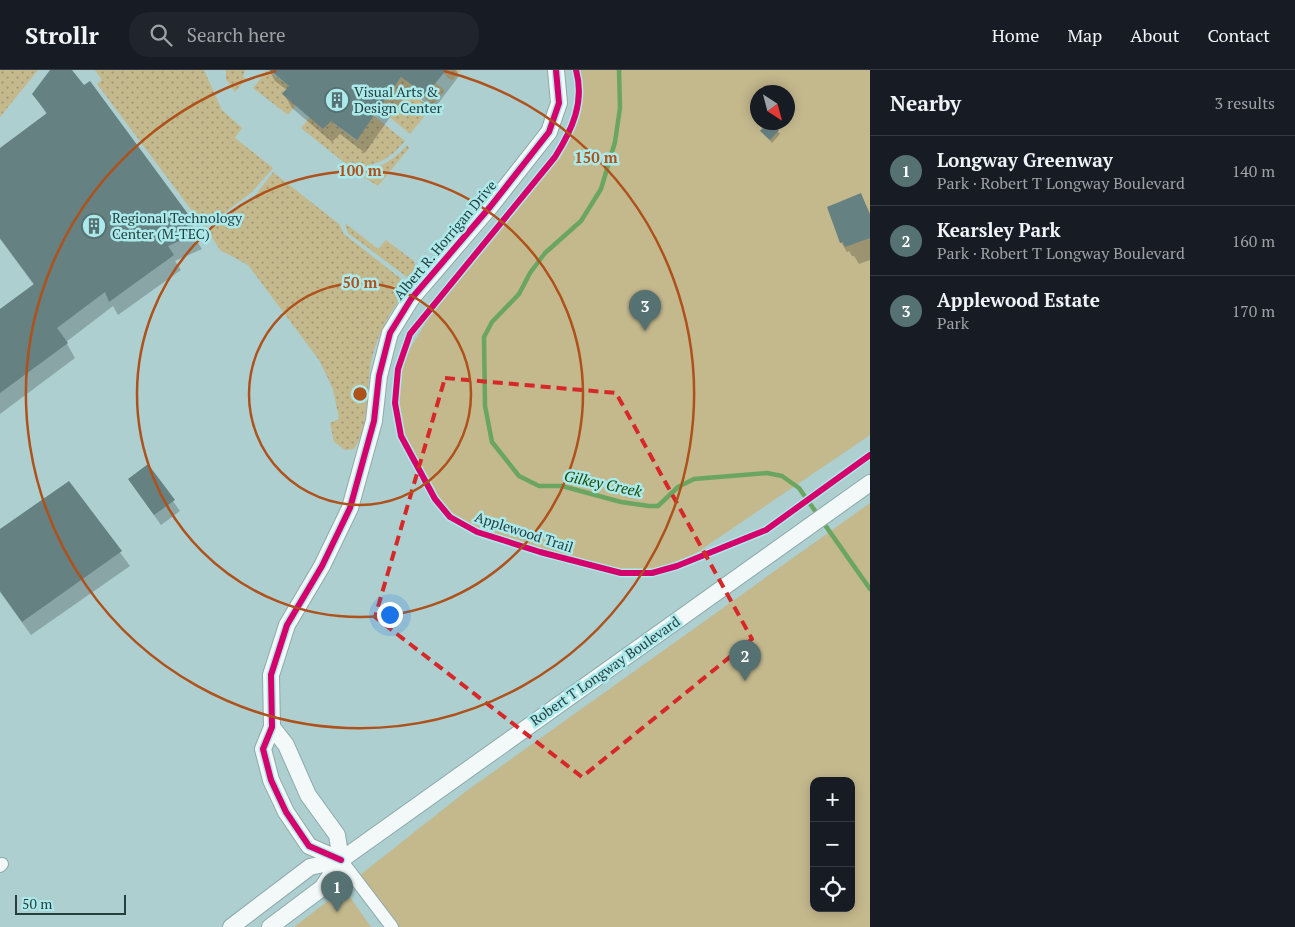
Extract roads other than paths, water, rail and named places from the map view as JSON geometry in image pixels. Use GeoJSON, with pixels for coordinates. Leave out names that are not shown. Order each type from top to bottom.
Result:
{"type":"FeatureCollection","features":[{"type":"Feature","properties":{"kind":"street","name":"Albert R. Horrigan Drive"},"geometry":{"type":"LineString","coordinates":[[341,860],[310,846],[276,794],[262,749],[272,727],[270,682],[276,658],[287,625],[322,566],[350,508],[374,421],[379,376],[390,333],[411,299],[467,235],[549,132],[558,104],[556,70]]}},
{"type":"Feature","properties":{"kind":"street","name":"Robert T Longway Boulevard"},"geometry":{"type":"LineString","coordinates":[[270,927],[322,888],[341,860],[870,483]]}},
{"type":"Feature","properties":{"kind":"street"},"geometry":{"type":"LineString","coordinates":[[272,727],[286,745],[308,795],[337,835],[341,860],[392,927]]}},
{"type":"Feature","properties":{"kind":"street","name":"Robert T Longway Boulevard"},"geometry":{"type":"LineString","coordinates":[[231,927],[310,867],[341,860]]}},
{"type":"Feature","properties":{"kind":"waterway","name":"Gilkey Creek"},"geometry":{"type":"LineString","coordinates":[[619,70],[620,108],[615,142],[601,189],[581,221],[545,253],[530,273],[519,294],[492,322],[484,337],[485,406],[492,442],[519,476],[539,486],[562,486],[621,502],[649,506],[658,506],[678,487],[694,479],[767,473],[782,476],[799,488],[870,589]]}},
{"type":"Feature","properties":{"kind":"place","name":"Visual Arts & Design Center"},"geometry":{"type":"Point","coordinates":[337,100]}},
{"type":"Feature","properties":{"kind":"place","name":"Regional Technology Center (M-TEC)"},"geometry":{"type":"Point","coordinates":[94,226]}},
{"type":"Feature","properties":{"kind":"place","name":"Applewood Estate"},"geometry":{"type":"Point","coordinates":[645,331]}},
{"type":"Feature","properties":{"kind":"place","name":"Kearsley Park"},"geometry":{"type":"Point","coordinates":[745,681]}},
{"type":"Feature","properties":{"kind":"place","name":"Longway Greenway"},"geometry":{"type":"Point","coordinates":[337,912]}}]}
